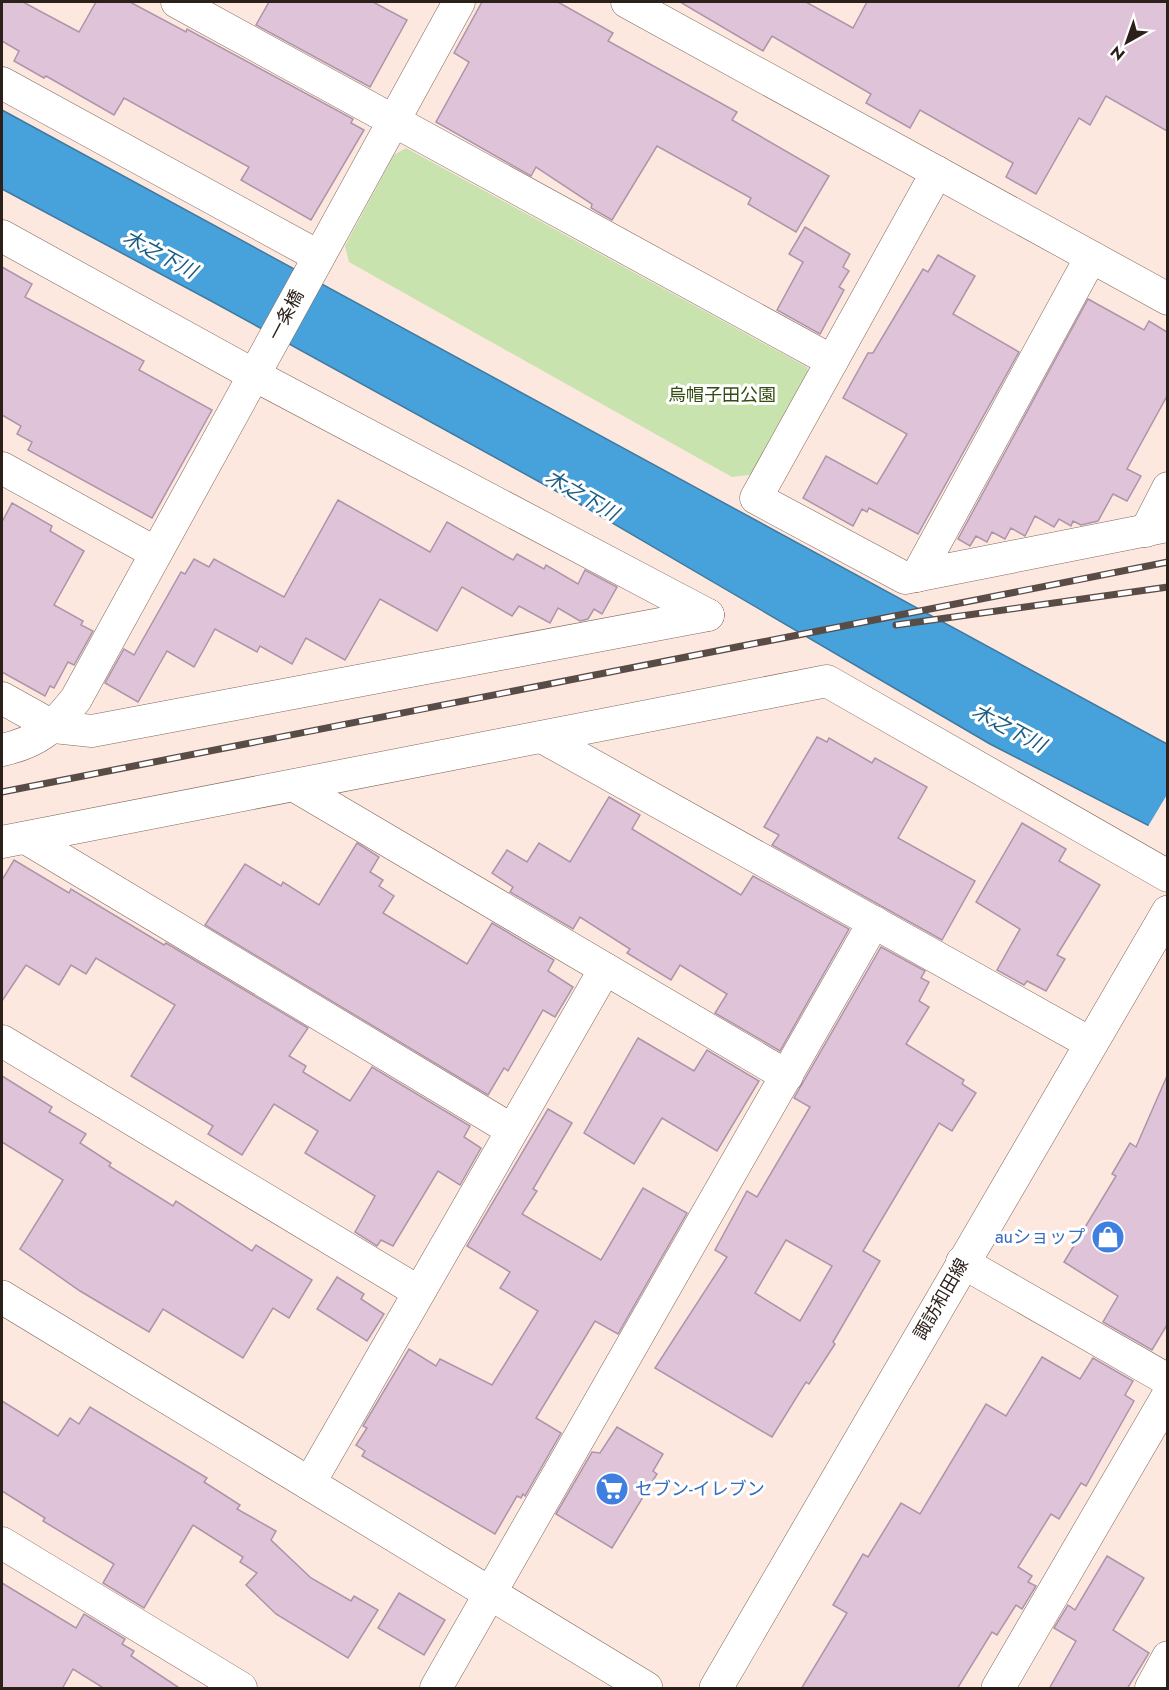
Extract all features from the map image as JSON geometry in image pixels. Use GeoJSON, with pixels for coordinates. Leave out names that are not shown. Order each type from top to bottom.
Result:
{"type":"FeatureCollection","features":[{"type":"Feature","properties":{"kind":"street"},"geometry":{"type":"LineString","coordinates":[[177,2],[832,361]]}},
{"type":"Feature","properties":{"kind":"street","name":"一条橋"},"geometry":{"type":"LineString","coordinates":[[54,727],[76,699],[459,2]]}},
{"type":"Feature","properties":{"kind":"street"},"geometry":{"type":"LineString","coordinates":[[627,2],[1167,298]]}},
{"type":"Feature","properties":{"kind":"street"},"geometry":{"type":"LineString","coordinates":[[2,83],[314,263]]}},
{"type":"Feature","properties":{"kind":"street"},"geometry":{"type":"LineString","coordinates":[[937,172],[756,498],[905,578],[1156,528],[1167,488]]}},
{"type":"Feature","properties":{"kind":"street"},"geometry":{"type":"LineString","coordinates":[[2,236],[258,368],[708,615],[92,731],[54,727],[2,698]]}},
{"type":"Feature","properties":{"kind":"street"},"geometry":{"type":"LineString","coordinates":[[917,576],[1091,257]]}},
{"type":"Feature","properties":{"kind":"street"},"geometry":{"type":"LineString","coordinates":[[2,468],[156,553]]}},
{"type":"Feature","properties":{"kind":"street"},"geometry":{"type":"LineString","coordinates":[[14,840],[827,681],[1167,876]]}},
{"type":"Feature","properties":{"kind":"street"},"geometry":{"type":"LineString","coordinates":[[2,750],[34,740],[54,727]]}},
{"type":"Feature","properties":{"kind":"street"},"geometry":{"type":"LineString","coordinates":[[542,737],[1090,1042]]}},
{"type":"Feature","properties":{"kind":"street"},"geometry":{"type":"LineString","coordinates":[[295,786],[786,1076]]}},
{"type":"Feature","properties":{"kind":"street"},"geometry":{"type":"LineString","coordinates":[[14,840],[512,1130]]}},
{"type":"Feature","properties":{"kind":"street","name":"諏訪和田線"},"geometry":{"type":"LineString","coordinates":[[716,1689],[1167,912]]}},
{"type":"Feature","properties":{"kind":"street"},"geometry":{"type":"LineString","coordinates":[[436,1689],[874,922]]}},
{"type":"Feature","properties":{"kind":"street"},"geometry":{"type":"LineString","coordinates":[[309,1484],[605,969]]}},
{"type":"Feature","properties":{"kind":"street"},"geometry":{"type":"LineString","coordinates":[[2,1041],[419,1292]]}},
{"type":"Feature","properties":{"kind":"street"},"geometry":{"type":"LineString","coordinates":[[963,1262],[1167,1380]]}},
{"type":"Feature","properties":{"kind":"street"},"geometry":{"type":"LineString","coordinates":[[2,1297],[646,1689]]}},
{"type":"Feature","properties":{"kind":"street"},"geometry":{"type":"LineString","coordinates":[[998,1689],[1167,1396]]}},
{"type":"Feature","properties":{"kind":"street"},"geometry":{"type":"LineString","coordinates":[[2,1544],[241,1689]]}},
{"type":"Feature","properties":{"kind":"street"},"geometry":{"type":"LineString","coordinates":[[1151,1689],[1167,1657]]}},
{"type":"Feature","properties":{"kind":"green space","name":"烏帽子田公園"},"geometry":{"type":"Polygon","coordinates":[[[406,148],[807,367],[810,380],[756,474],[732,477],[349,262],[345,246],[394,155],[406,148]]]}},
{"type":"Feature","properties":{"kind":"water","name":"木之下川"},"geometry":{"type":"Polygon","coordinates":[[[2,110],[1167,744],[1167,835],[990,744],[585,507],[213,302],[2,189],[2,110]]]}},
{"type":"Feature","properties":{"kind":"pier"},"geometry":{"type":"Polygon","coordinates":[[[1168,793],[1168,838],[1147,828],[1168,793]]]}},
{"type":"Feature","properties":{"kind":"building"},"geometry":{"type":"Polygon","coordinates":[[[2,2],[23,2],[79,32],[96,2],[130,2],[186,32],[187,29],[353,119],[351,123],[364,130],[311,220],[241,180],[249,167],[124,98],[114,115],[46,76],[44,78],[14,61],[19,51],[2,41],[2,2]]]}},
{"type":"Feature","properties":{"kind":"building"},"geometry":{"type":"Polygon","coordinates":[[[269,2],[373,2],[407,20],[370,87],[256,25],[269,2]]]}},
{"type":"Feature","properties":{"kind":"building"},"geometry":{"type":"Polygon","coordinates":[[[482,2],[558,2],[613,33],[608,41],[737,112],[732,120],[829,176],[796,232],[748,204],[751,198],[657,146],[612,220],[591,208],[592,204],[536,167],[531,176],[436,122],[469,62],[454,53],[482,2]]]}},
{"type":"Feature","properties":{"kind":"building"},"geometry":{"type":"Polygon","coordinates":[[[680,2],[806,2],[853,28],[867,2],[1167,2],[1167,131],[1106,96],[1090,125],[1079,118],[1036,194],[1006,177],[1013,163],[920,110],[910,128],[866,103],[871,94],[772,36],[763,51],[680,2]]]}},
{"type":"Feature","properties":{"kind":"building"},"geometry":{"type":"Polygon","coordinates":[[[805,227],[850,254],[843,267],[849,271],[839,287],[844,290],[820,334],[777,310],[803,262],[789,254],[805,227]]]}},
{"type":"Feature","properties":{"kind":"building"},"geometry":{"type":"Polygon","coordinates":[[[938,255],[975,276],[953,314],[1019,352],[918,534],[869,508],[867,512],[862,509],[853,526],[803,498],[826,456],[877,484],[907,434],[843,398],[868,353],[873,353],[923,269],[928,272],[938,255]]]}},
{"type":"Feature","properties":{"kind":"building"},"geometry":{"type":"Polygon","coordinates":[[[2,267],[32,284],[25,297],[144,361],[139,370],[212,410],[152,518],[28,450],[32,442],[17,434],[21,426],[2,415],[2,267]]]}},
{"type":"Feature","properties":{"kind":"building"},"geometry":{"type":"Polygon","coordinates":[[[1088,299],[1144,330],[1149,321],[1167,332],[1167,396],[1127,469],[1141,476],[1127,501],[1113,494],[1098,521],[1081,525],[1073,521],[1071,526],[1059,519],[1054,527],[1035,516],[1025,536],[1011,528],[1005,539],[992,532],[987,542],[976,536],[970,546],[958,539],[1088,299]]]}},
{"type":"Feature","properties":{"kind":"building"},"geometry":{"type":"Polygon","coordinates":[[[338,500],[430,552],[447,522],[513,560],[517,554],[544,569],[546,565],[578,584],[585,570],[617,587],[602,614],[594,609],[588,619],[580,621],[558,608],[550,623],[519,606],[512,616],[462,587],[437,631],[380,599],[345,660],[306,638],[292,664],[260,646],[257,652],[215,629],[194,667],[167,651],[138,702],[105,683],[124,649],[134,655],[181,572],[185,574],[194,559],[209,567],[214,559],[284,597],[338,500]]]}},
{"type":"Feature","properties":{"kind":"building"},"geometry":{"type":"Polygon","coordinates":[[[12,503],[52,526],[50,531],[84,551],[54,605],[83,621],[81,625],[93,631],[74,665],[68,662],[54,688],[50,686],[45,696],[2,672],[2,522],[12,503]]]}},
{"type":"Feature","properties":{"kind":"building"},"geometry":{"type":"Polygon","coordinates":[[[817,737],[827,742],[829,738],[872,763],[875,758],[927,787],[898,838],[975,881],[942,940],[772,845],[779,835],[764,827],[817,737]]]}},
{"type":"Feature","properties":{"kind":"building"},"geometry":{"type":"Polygon","coordinates":[[[609,797],[640,815],[632,829],[741,895],[753,876],[849,929],[780,1051],[715,1013],[727,994],[680,965],[671,980],[627,953],[630,949],[580,917],[573,929],[510,892],[513,887],[492,873],[507,850],[527,862],[539,843],[570,862],[609,797]]]}},
{"type":"Feature","properties":{"kind":"building"},"geometry":{"type":"Polygon","coordinates":[[[1022,823],[1066,849],[1059,861],[1100,885],[1057,955],[1065,959],[1046,991],[1027,981],[1024,985],[997,970],[1020,929],[976,902],[1022,823]]]}},
{"type":"Feature","properties":{"kind":"building"},"geometry":{"type":"Polygon","coordinates":[[[357,843],[379,857],[370,872],[383,880],[379,886],[394,896],[383,913],[467,964],[492,923],[554,960],[548,971],[573,987],[555,1017],[543,1010],[508,1071],[504,1068],[488,1095],[205,925],[245,864],[281,886],[283,882],[319,905],[357,843]]]}},
{"type":"Feature","properties":{"kind":"building"},"geometry":{"type":"Polygon","coordinates":[[[14,860],[69,893],[71,889],[164,945],[166,943],[308,1028],[289,1056],[306,1066],[303,1072],[350,1101],[372,1067],[470,1126],[464,1137],[481,1148],[460,1185],[438,1171],[393,1246],[381,1240],[377,1246],[355,1232],[375,1196],[305,1153],[318,1131],[274,1104],[242,1155],[208,1134],[213,1126],[131,1076],[175,1005],[96,958],[86,974],[71,965],[59,985],[26,965],[2,1001],[2,880],[14,860]]]}},
{"type":"Feature","properties":{"kind":"building"},"geometry":{"type":"Polygon","coordinates":[[[881,947],[925,971],[921,978],[929,982],[919,1001],[929,1007],[906,1044],[964,1080],[962,1084],[976,1093],[952,1131],[939,1123],[863,1251],[880,1261],[833,1342],[835,1344],[809,1384],[806,1382],[772,1437],[655,1368],[727,1257],[715,1250],[747,1191],[757,1197],[810,1107],[794,1098],[881,947]],[[786,1240],[755,1293],[800,1321],[832,1266],[786,1240]]]}},
{"type":"Feature","properties":{"kind":"building"},"geometry":{"type":"Polygon","coordinates":[[[638,1038],[694,1071],[707,1050],[759,1081],[717,1151],[662,1118],[634,1164],[584,1133],[638,1038]]]}},
{"type":"Feature","properties":{"kind":"building"},"geometry":{"type":"Polygon","coordinates":[[[2,1076],[52,1107],[49,1112],[86,1134],[80,1143],[111,1163],[109,1166],[173,1206],[176,1201],[252,1251],[256,1245],[312,1280],[289,1318],[273,1308],[243,1358],[163,1309],[149,1332],[80,1291],[20,1249],[63,1180],[2,1142],[2,1076]]]}},
{"type":"Feature","properties":{"kind":"building"},"geometry":{"type":"Polygon","coordinates":[[[1167,1076],[1167,1325],[1152,1350],[1103,1322],[1118,1296],[1064,1262],[1116,1176],[1112,1174],[1130,1143],[1136,1147],[1167,1076]]]}},
{"type":"Feature","properties":{"kind":"building"},"geometry":{"type":"Polygon","coordinates":[[[548,1109],[572,1123],[533,1189],[537,1191],[522,1214],[601,1260],[643,1188],[687,1213],[618,1334],[595,1321],[536,1418],[561,1433],[525,1496],[523,1494],[521,1498],[517,1496],[495,1534],[362,1456],[365,1451],[356,1445],[367,1428],[363,1426],[409,1349],[436,1366],[440,1359],[492,1385],[538,1311],[500,1288],[510,1272],[467,1246],[548,1109]]]}},
{"type":"Feature","properties":{"kind":"building"},"geometry":{"type":"Polygon","coordinates":[[[337,1277],[364,1294],[361,1299],[384,1314],[367,1341],[317,1309],[337,1277]]]}},
{"type":"Feature","properties":{"kind":"building"},"geometry":{"type":"Polygon","coordinates":[[[1042,1357],[1080,1379],[1093,1358],[1133,1381],[1125,1395],[1134,1401],[1086,1486],[1081,1483],[1059,1519],[1051,1514],[1018,1567],[1032,1576],[1028,1582],[1036,1586],[1022,1609],[1016,1605],[997,1635],[992,1632],[957,1689],[801,1689],[847,1613],[833,1605],[863,1554],[868,1557],[901,1503],[920,1514],[986,1404],[1006,1416],[1042,1357]]]}},
{"type":"Feature","properties":{"kind":"building"},"geometry":{"type":"Polygon","coordinates":[[[2,1401],[58,1436],[70,1418],[79,1424],[90,1407],[207,1478],[204,1482],[240,1505],[237,1509],[276,1531],[271,1540],[311,1578],[351,1601],[354,1596],[378,1610],[348,1658],[276,1614],[246,1585],[257,1573],[240,1562],[243,1557],[193,1525],[144,1608],[103,1583],[114,1564],[43,1521],[45,1518],[2,1491],[2,1401]]]}},
{"type":"Feature","properties":{"kind":"building"},"geometry":{"type":"Polygon","coordinates":[[[617,1427],[663,1454],[653,1471],[657,1474],[612,1548],[556,1514],[592,1452],[600,1453],[617,1427]]]}},
{"type":"Feature","properties":{"kind":"building"},"geometry":{"type":"Polygon","coordinates":[[[1107,1556],[1144,1578],[1113,1630],[1149,1653],[1127,1689],[1049,1689],[1076,1641],[1054,1628],[1068,1605],[1075,1610],[1107,1556]]]}},
{"type":"Feature","properties":{"kind":"building"},"geometry":{"type":"Polygon","coordinates":[[[2,1583],[76,1628],[84,1614],[125,1639],[122,1644],[134,1651],[131,1656],[181,1689],[105,1689],[73,1669],[62,1689],[2,1689],[2,1583]]]}},
{"type":"Feature","properties":{"kind":"building"},"geometry":{"type":"Polygon","coordinates":[[[399,1593],[445,1620],[424,1655],[378,1628],[399,1593]]]}},
{"type":"Feature","properties":{"kind":"railway"},"geometry":{"type":"LineString","coordinates":[[2,792],[1168,562]]}},
{"type":"Feature","properties":{"kind":"railway"},"geometry":{"type":"LineString","coordinates":[[896,625],[1168,587]]}},
{"type":"Feature","properties":{"kind":"place","name":"auショップ"},"geometry":{"type":"Point","coordinates":[1108,1237]}},
{"type":"Feature","properties":{"kind":"place","name":"セブン-イレブン"},"geometry":{"type":"Point","coordinates":[612,1489]}}]}
